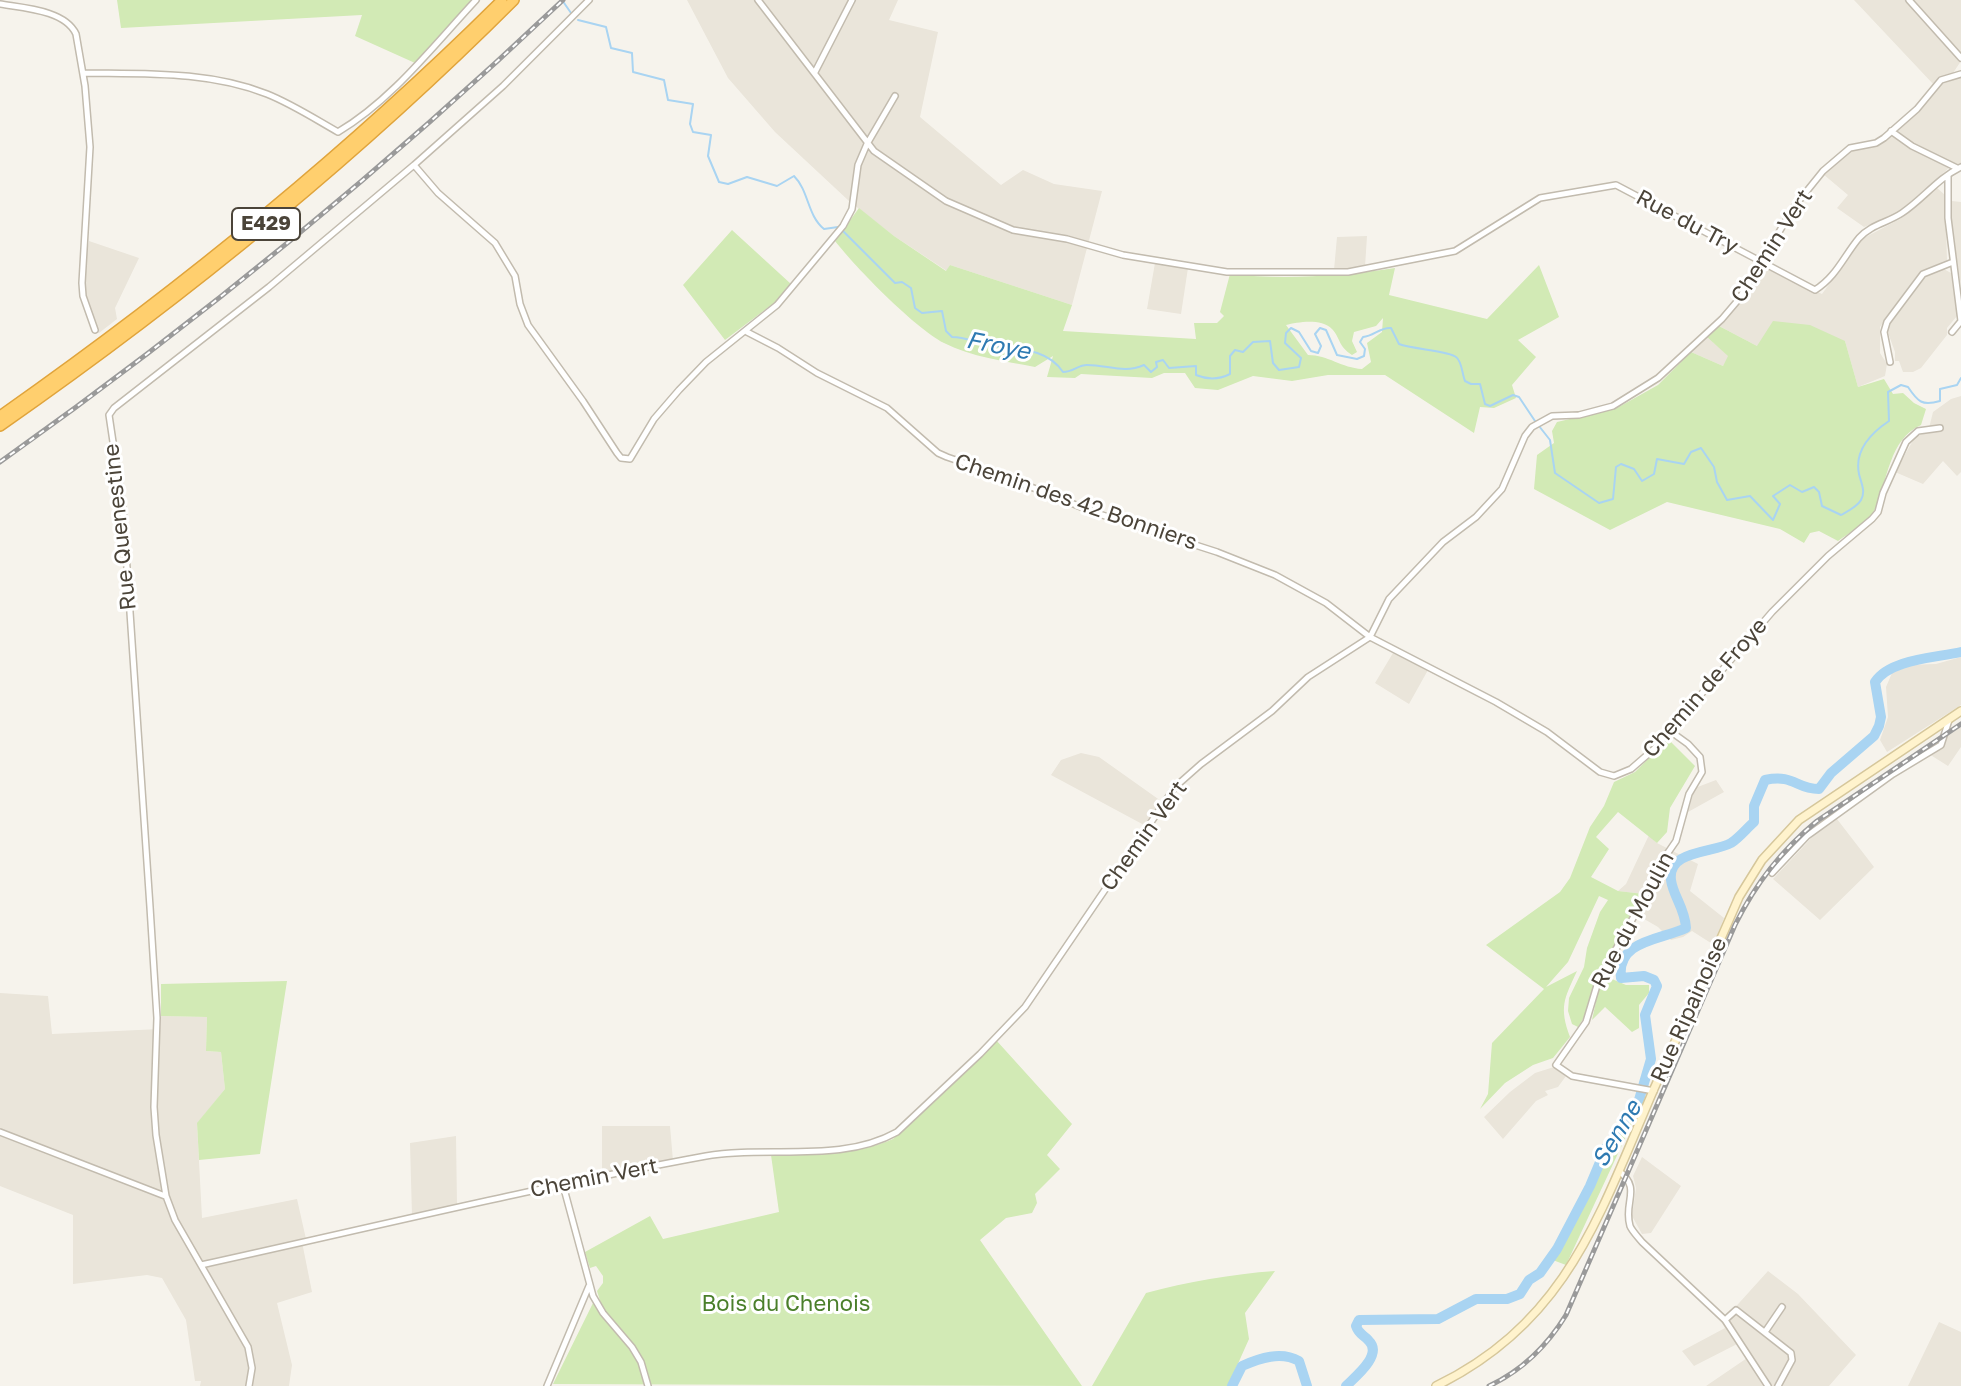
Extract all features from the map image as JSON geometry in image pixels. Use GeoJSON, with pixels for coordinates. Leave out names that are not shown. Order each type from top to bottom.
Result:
{"type":"FeatureCollection","features":[{"type":"Feature","properties":{"kind":"highway","name":"E429"},"geometry":{"type":"LineString","coordinates":[[0,416],[213,257],[362,130],[502,0]]}},
{"type":"Feature","properties":{"kind":"highway","name":"E429"},"geometry":{"type":"LineString","coordinates":[[0,426],[139,325],[243,243],[366,138],[514,0]]}},
{"type":"Feature","properties":{"kind":"street"},"geometry":{"type":"LineString","coordinates":[[84,73],[173,74],[246,87],[285,102],[338,132],[355,122],[409,72],[476,0]]}},
{"type":"Feature","properties":{"kind":"street","name":"Rue Quenestine"},"geometry":{"type":"LineString","coordinates":[[249,1386],[252,1368],[248,1347],[175,1220],[166,1196],[154,1122],[156,994],[123,509],[109,415],[269,287],[414,165],[503,86],[589,0]]}},
{"type":"Feature","properties":{"kind":"street","name":"Rue du Try"},"geometry":{"type":"LineString","coordinates":[[758,0],[867,144],[937,196],[984,220],[1013,230],[1123,255],[1227,272],[1348,272],[1455,251],[1540,198],[1616,185],[1815,290],[1830,280],[1858,239],[1872,226],[1901,214],[1959,168]]}},
{"type":"Feature","properties":{"kind":"street"},"geometry":{"type":"LineString","coordinates":[[815,72],[852,0]]}},
{"type":"Feature","properties":{"kind":"street"},"geometry":{"type":"LineString","coordinates":[[1909,0],[1961,58]]}},
{"type":"Feature","properties":{"kind":"street"},"geometry":{"type":"LineString","coordinates":[[0,4],[53,16],[68,22],[76,34],[84,73],[90,147],[82,283],[83,296],[95,330]]}},
{"type":"Feature","properties":{"kind":"street","name":"Chemin Vert"},"geometry":{"type":"LineString","coordinates":[[201,1265],[563,1185],[729,1153],[847,1147],[884,1139],[897,1132],[1025,1007],[1175,787],[1272,711],[1308,677],[1370,637],[1389,599],[1443,542],[1476,517],[1502,489],[1525,436],[1535,425],[1552,416],[1579,415],[1613,406],[1658,378],[1722,319],[1739,299],[1794,207],[1823,171],[1850,148],[1876,143],[1917,109],[1941,80],[1958,74],[1961,65]]}},
{"type":"Feature","properties":{"kind":"street"},"geometry":{"type":"LineString","coordinates":[[414,165],[438,193],[495,243],[515,276],[528,325],[621,458],[630,459],[654,419],[686,382],[787,295],[850,216],[858,165],[895,96]]}},
{"type":"Feature","properties":{"kind":"street"},"geometry":{"type":"LineString","coordinates":[[1891,131],[1912,146],[1959,168]]}},
{"type":"Feature","properties":{"kind":"street"},"geometry":{"type":"LineString","coordinates":[[1948,174],[1948,218],[1961,321],[1952,332]]}},
{"type":"Feature","properties":{"kind":"street"},"geometry":{"type":"LineString","coordinates":[[1890,362],[1884,332],[1887,322],[1923,274],[1953,262]]}},
{"type":"Feature","properties":{"kind":"street","name":"Chemin des 42 Bonniers"},"geometry":{"type":"LineString","coordinates":[[747,332],[817,373],[887,408],[938,453],[1096,513],[1259,568],[1314,596],[1370,637]]}},
{"type":"Feature","properties":{"kind":"street","name":"Chemin de Froye"},"geometry":{"type":"LineString","coordinates":[[1370,637],[1496,702],[1547,732],[1608,775],[1622,775],[1670,731],[1781,602],[1878,512],[1883,493],[1911,436],[1924,428],[1940,428]]}},
{"type":"Feature","properties":{"kind":"street","name":"Rue Ripainoise"},"geometry":{"type":"LineString","coordinates":[[1436,1386],[1483,1360],[1540,1310],[1586,1245],[1651,1090],[1739,897],[1762,860],[1799,820],[1961,711]]}},
{"type":"Feature","properties":{"kind":"street"},"geometry":{"type":"LineString","coordinates":[[1772,873],[1807,836],[1893,774],[1941,745],[1948,719]]}},
{"type":"Feature","properties":{"kind":"street","name":"Rue du Moulin"},"geometry":{"type":"LineString","coordinates":[[1651,1090],[1572,1076],[1556,1065],[1586,1022],[1598,982],[1650,887],[1656,870],[1676,841],[1689,794],[1702,772],[1700,757],[1670,731]]}},
{"type":"Feature","properties":{"kind":"street"},"geometry":{"type":"LineString","coordinates":[[0,1132],[166,1196]]}},
{"type":"Feature","properties":{"kind":"street"},"geometry":{"type":"LineString","coordinates":[[1619,1171],[1631,1184],[1628,1207],[1630,1227],[1725,1320],[1768,1386]]}},
{"type":"Feature","properties":{"kind":"street"},"geometry":{"type":"LineString","coordinates":[[563,1185],[597,1306],[637,1356],[648,1386]]}},
{"type":"Feature","properties":{"kind":"street"},"geometry":{"type":"LineString","coordinates":[[547,1386],[590,1285]]}},
{"type":"Feature","properties":{"kind":"street"},"geometry":{"type":"LineString","coordinates":[[1765,1332],[1782,1307]]}},
{"type":"Feature","properties":{"kind":"street"},"geometry":{"type":"LineString","coordinates":[[1725,1320],[1736,1310],[1793,1357],[1778,1386]]}},
{"type":"Feature","properties":{"kind":"shaded area"},"geometry":{"type":"Polygon","coordinates":[[[687,0],[898,0],[889,20],[938,32],[920,117],[1001,185],[1023,170],[1054,184],[1102,191],[1072,305],[950,265],[947,271],[849,201],[775,132],[728,78],[687,0]]]}},
{"type":"Feature","properties":{"kind":"shaded area"},"geometry":{"type":"Polygon","coordinates":[[[1854,0],[1909,0],[1961,61],[1953,73],[1934,85],[1854,0]]]}},
{"type":"Feature","properties":{"kind":"shaded area"},"geometry":{"type":"Polygon","coordinates":[[[1914,0],[1961,0],[1961,55],[1914,0]]]}},
{"type":"Feature","properties":{"kind":"shaded area"},"geometry":{"type":"Polygon","coordinates":[[[1961,77],[1961,163],[1957,165],[1910,143],[1895,132],[1940,84],[1961,77]]]}},
{"type":"Feature","properties":{"kind":"shaded area"},"geometry":{"type":"Polygon","coordinates":[[[1891,135],[1950,167],[1897,214],[1864,227],[1837,208],[1848,195],[1823,174],[1843,155],[1874,147],[1891,135]]]}},
{"type":"Feature","properties":{"kind":"shaded area"},"geometry":{"type":"Polygon","coordinates":[[[1936,187],[1945,195],[1947,260],[1921,271],[1880,327],[1880,353],[1887,364],[1885,376],[1858,387],[1845,341],[1757,346],[1719,326],[1764,267],[1822,294],[1862,239],[1900,219],[1936,187]]]}},
{"type":"Feature","properties":{"kind":"shaded area"},"geometry":{"type":"Polygon","coordinates":[[[1952,201],[1961,202],[1961,286],[1951,222],[1952,201]]]}},
{"type":"Feature","properties":{"kind":"shaded area"},"geometry":{"type":"Polygon","coordinates":[[[1367,236],[1365,267],[1334,270],[1337,237],[1367,236]]]}},
{"type":"Feature","properties":{"kind":"shaded area"},"geometry":{"type":"Polygon","coordinates":[[[89,241],[139,258],[115,308],[117,319],[99,333],[85,295],[83,271],[89,241]]]}},
{"type":"Feature","properties":{"kind":"shaded area"},"geometry":{"type":"Polygon","coordinates":[[[1155,263],[1188,268],[1181,314],[1147,309],[1155,263]]]}},
{"type":"Feature","properties":{"kind":"shaded area"},"geometry":{"type":"Polygon","coordinates":[[[1942,268],[1951,273],[1957,316],[1947,328],[1947,335],[1921,368],[1903,372],[1899,361],[1895,361],[1886,327],[1922,278],[1942,268]]]}},
{"type":"Feature","properties":{"kind":"shaded area"},"geometry":{"type":"Polygon","coordinates":[[[1707,337],[1729,356],[1723,366],[1691,352],[1707,337]]]}},
{"type":"Feature","properties":{"kind":"shaded area"},"geometry":{"type":"Polygon","coordinates":[[[1961,396],[1961,472],[1957,476],[1943,461],[1923,484],[1895,472],[1915,437],[1928,432],[1933,412],[1961,396]]]}},
{"type":"Feature","properties":{"kind":"shaded area"},"geometry":{"type":"Polygon","coordinates":[[[1393,653],[1428,670],[1409,704],[1375,683],[1393,653]]]}},
{"type":"Feature","properties":{"kind":"shaded area"},"geometry":{"type":"Polygon","coordinates":[[[1961,657],[1961,705],[1887,752],[1880,740],[1888,717],[1886,687],[1892,673],[1906,665],[1936,664],[1961,657]]]}},
{"type":"Feature","properties":{"kind":"shaded area"},"geometry":{"type":"Polygon","coordinates":[[[1961,727],[1961,747],[1948,766],[1929,754],[1943,747],[1944,738],[1961,727]]]}},
{"type":"Feature","properties":{"kind":"shaded area"},"geometry":{"type":"Polygon","coordinates":[[[1081,753],[1099,757],[1161,801],[1144,825],[1051,775],[1061,760],[1081,753]]]}},
{"type":"Feature","properties":{"kind":"shaded area"},"geometry":{"type":"Polygon","coordinates":[[[1716,780],[1724,792],[1688,812],[1695,788],[1716,780]]]}},
{"type":"Feature","properties":{"kind":"shaded area"},"geometry":{"type":"Polygon","coordinates":[[[1837,819],[1874,867],[1820,920],[1773,879],[1817,832],[1837,819]]]}},
{"type":"Feature","properties":{"kind":"shaded area"},"geometry":{"type":"Polygon","coordinates":[[[1649,835],[1657,843],[1698,864],[1690,891],[1724,918],[1714,945],[1692,931],[1671,940],[1658,927],[1639,916],[1646,902],[1644,894],[1618,891],[1626,884],[1649,835]]]}},
{"type":"Feature","properties":{"kind":"shaded area"},"geometry":{"type":"Polygon","coordinates":[[[0,993],[48,996],[52,1034],[160,1029],[161,1016],[207,1017],[206,1051],[221,1052],[225,1089],[197,1124],[202,1218],[297,1199],[306,1239],[303,1247],[312,1292],[277,1303],[292,1365],[289,1386],[200,1386],[201,1381],[195,1381],[186,1320],[162,1278],[147,1275],[73,1284],[73,1215],[0,1186],[0,993]]]}},
{"type":"Feature","properties":{"kind":"shaded area"},"geometry":{"type":"Polygon","coordinates":[[[1554,1067],[1566,1076],[1558,1087],[1545,1091],[1548,1095],[1536,1101],[1503,1139],[1484,1117],[1535,1073],[1554,1067]]]}},
{"type":"Feature","properties":{"kind":"shaded area"},"geometry":{"type":"Polygon","coordinates":[[[602,1126],[670,1126],[673,1161],[602,1175],[602,1126]]]}},
{"type":"Feature","properties":{"kind":"shaded area"},"geometry":{"type":"Polygon","coordinates":[[[456,1136],[457,1205],[412,1216],[410,1143],[456,1136]]]}},
{"type":"Feature","properties":{"kind":"shaded area"},"geometry":{"type":"Polygon","coordinates":[[[1642,1157],[1681,1186],[1651,1233],[1642,1234],[1632,1216],[1636,1188],[1633,1176],[1642,1157]]]}},
{"type":"Feature","properties":{"kind":"shaded area"},"geometry":{"type":"Polygon","coordinates":[[[1768,1271],[1798,1294],[1856,1355],[1829,1386],[1706,1386],[1750,1356],[1741,1342],[1694,1366],[1682,1351],[1725,1328],[1720,1320],[1768,1271]]]}},
{"type":"Feature","properties":{"kind":"shaded area"},"geometry":{"type":"Polygon","coordinates":[[[1939,1322],[1961,1332],[1961,1386],[1908,1386],[1939,1322]]]}},
{"type":"Feature","properties":{"kind":"green space"},"geometry":{"type":"Polygon","coordinates":[[[117,0],[473,0],[415,63],[355,36],[362,15],[121,28],[117,0]]]}},
{"type":"Feature","properties":{"kind":"green space"},"geometry":{"type":"Polygon","coordinates":[[[859,208],[946,271],[950,265],[1072,305],[1063,331],[1196,339],[1194,323],[1217,323],[1224,316],[1220,312],[1230,274],[1312,276],[1395,268],[1389,295],[1487,319],[1539,265],[1559,317],[1518,340],[1536,357],[1512,385],[1516,398],[1494,408],[1480,407],[1474,433],[1385,375],[1328,375],[1292,381],[1253,376],[1218,390],[1195,388],[1185,373],[1164,373],[1152,378],[1081,374],[1075,378],[1047,377],[1053,356],[1035,367],[965,352],[944,343],[886,296],[835,241],[859,208]],[[1383,318],[1376,326],[1354,332],[1352,341],[1357,352],[1352,355],[1344,349],[1332,329],[1322,323],[1286,325],[1308,355],[1362,369],[1371,362],[1367,343],[1382,332],[1383,318]]]}},
{"type":"Feature","properties":{"kind":"green space"},"geometry":{"type":"Polygon","coordinates":[[[732,230],[791,284],[774,303],[725,340],[683,285],[732,230]]]}},
{"type":"Feature","properties":{"kind":"green space"},"geometry":{"type":"Polygon","coordinates":[[[1773,321],[1810,325],[1845,341],[1858,387],[1884,379],[1893,394],[1903,393],[1926,409],[1921,425],[1910,431],[1896,450],[1875,509],[1853,531],[1838,541],[1819,531],[1810,533],[1804,543],[1780,529],[1667,502],[1610,530],[1534,489],[1537,455],[1554,443],[1552,431],[1557,422],[1617,408],[1658,385],[1691,352],[1723,366],[1728,356],[1707,337],[1719,326],[1757,346],[1773,321]]]}},
{"type":"Feature","properties":{"kind":"green space"},"geometry":{"type":"Polygon","coordinates":[[[1668,739],[1695,766],[1670,808],[1667,832],[1657,843],[1618,812],[1596,837],[1609,849],[1591,877],[1618,891],[1644,894],[1597,979],[1588,1011],[1578,1027],[1572,1024],[1568,1011],[1569,998],[1584,967],[1587,948],[1600,912],[1608,900],[1599,896],[1568,962],[1546,987],[1577,971],[1564,1003],[1570,1037],[1553,1058],[1533,1065],[1505,1083],[1480,1109],[1488,1094],[1492,1043],[1544,989],[1486,945],[1560,892],[1570,878],[1590,827],[1604,806],[1614,782],[1635,772],[1668,739]]]}},
{"type":"Feature","properties":{"kind":"green space"},"geometry":{"type":"Polygon","coordinates":[[[1605,976],[1626,985],[1649,985],[1649,993],[1639,1005],[1639,1028],[1632,1032],[1605,1007],[1592,1020],[1600,983],[1605,976]]]}},
{"type":"Feature","properties":{"kind":"green space"},"geometry":{"type":"Polygon","coordinates":[[[287,981],[260,1154],[199,1160],[197,1123],[225,1089],[221,1052],[206,1051],[207,1017],[161,1016],[161,984],[287,981]]]}},
{"type":"Feature","properties":{"kind":"green space","name":"Bois du Chenois"},"geometry":{"type":"Polygon","coordinates":[[[996,1040],[1072,1124],[1047,1155],[1060,1169],[1035,1194],[1037,1203],[1032,1213],[1006,1218],[980,1240],[1082,1386],[553,1384],[593,1303],[633,1354],[639,1352],[602,1307],[597,1291],[603,1283],[603,1276],[596,1266],[590,1268],[585,1252],[650,1216],[663,1239],[779,1212],[771,1155],[848,1152],[893,1139],[996,1040]]]}},
{"type":"Feature","properties":{"kind":"green space"},"geometry":{"type":"Polygon","coordinates":[[[1635,1117],[1566,1265],[1550,1259],[1607,1150],[1635,1117]]]}},
{"type":"Feature","properties":{"kind":"green space"},"geometry":{"type":"Polygon","coordinates":[[[1275,1271],[1245,1313],[1249,1339],[1228,1386],[1092,1386],[1146,1293],[1210,1279],[1275,1271]]]}},
{"type":"Feature","properties":{"kind":"waterway","name":"Froye"},"geometry":{"type":"LineString","coordinates":[[562,0],[571,13]]}},
{"type":"Feature","properties":{"kind":"waterway","name":"Froye"},"geometry":{"type":"LineString","coordinates":[[578,20],[606,27],[611,48],[632,53],[633,72],[664,80],[668,100],[693,104],[690,124],[693,132],[711,135],[708,156],[719,182],[728,184],[747,177],[777,186],[794,176],[818,223],[824,229],[838,227]]}},
{"type":"Feature","properties":{"kind":"waterway","name":"Froye"},"geometry":{"type":"LineString","coordinates":[[843,231],[895,283],[902,282],[911,288],[915,308],[922,313],[942,311],[946,331],[952,337],[1037,353],[1056,363],[1063,372],[1087,365],[1123,369],[1144,365],[1151,372],[1157,367],[1156,362],[1163,360],[1169,368],[1196,366],[1196,375],[1217,378],[1230,374],[1230,356],[1235,350],[1243,352],[1253,342],[1270,341],[1273,363],[1279,370],[1299,367],[1301,358],[1285,343],[1286,333],[1291,328],[1299,332],[1311,351],[1318,353],[1321,346],[1315,334],[1320,328],[1326,330],[1337,355],[1357,359],[1364,356],[1365,349],[1360,342],[1363,337],[1391,328],[1399,344],[1456,357],[1465,381],[1480,384],[1485,404],[1490,406],[1513,395],[1519,397],[1535,421]]}},
{"type":"Feature","properties":{"kind":"waterway","name":"Froye"},"geometry":{"type":"LineString","coordinates":[[1539,426],[1550,440],[1555,473],[1599,503],[1613,499],[1616,467],[1621,464],[1634,469],[1642,481],[1654,474],[1657,459],[1684,464],[1691,452],[1701,448],[1714,467],[1717,482],[1727,500],[1750,496],[1773,520],[1780,504],[1773,496],[1790,485],[1802,492],[1814,487],[1819,492],[1822,506],[1841,515],[1861,500],[1863,490],[1859,457],[1865,443],[1889,421],[1888,392],[1901,385],[1908,387],[1921,402],[1940,401],[1940,389],[1957,385],[1961,378]]}},
{"type":"Feature","properties":{"kind":"waterway","name":"Senne"},"geometry":{"type":"LineString","coordinates":[[1346,1386],[1373,1353],[1369,1341],[1357,1329],[1359,1320],[1438,1319],[1476,1299],[1507,1299],[1520,1294],[1557,1249],[1606,1148],[1639,1100],[1651,1059],[1645,1015],[1657,986],[1654,980],[1644,976],[1621,978],[1621,965],[1626,956],[1642,943],[1686,928],[1671,880],[1676,863],[1693,854],[1731,843],[1740,836],[1754,822],[1754,806],[1765,780],[1783,779],[1819,789],[1831,773],[1874,736],[1881,717],[1875,682],[1882,674],[1902,664],[1961,652]]}},
{"type":"Feature","properties":{"kind":"waterway","name":"Senne"},"geometry":{"type":"LineString","coordinates":[[1232,1386],[1242,1366],[1278,1356],[1299,1361],[1307,1386]]}},
{"type":"Feature","properties":{"kind":"railway"},"geometry":{"type":"LineString","coordinates":[[0,462],[147,354],[290,241],[429,123],[563,0]]}},
{"type":"Feature","properties":{"kind":"railway"},"geometry":{"type":"LineString","coordinates":[[1489,1386],[1513,1373],[1533,1356],[1566,1315],[1735,925],[1761,882],[1792,844],[1817,821],[1961,724]]}}]}
